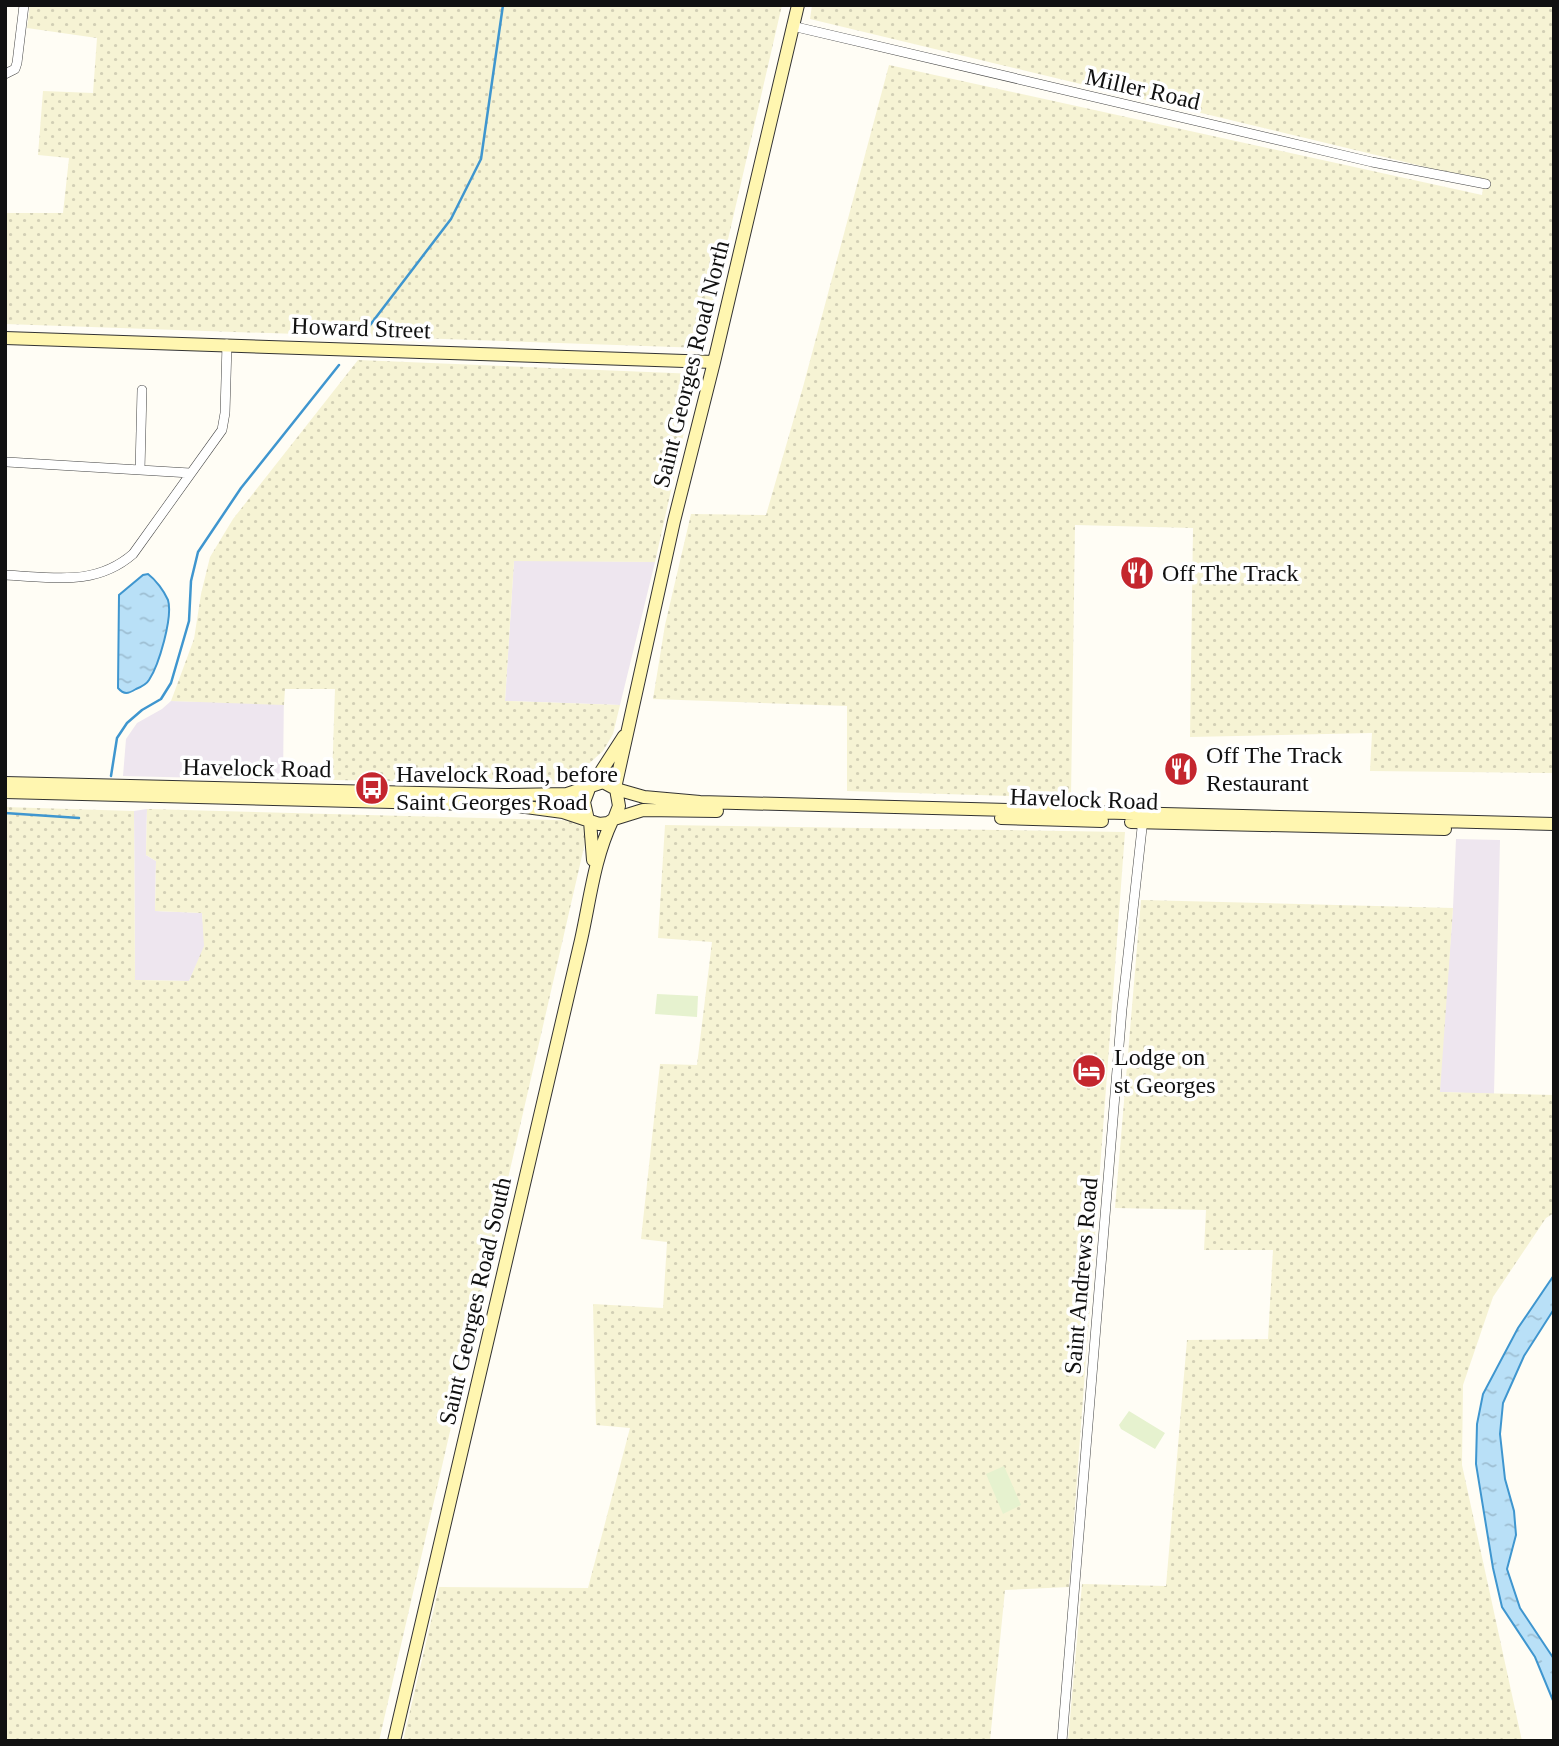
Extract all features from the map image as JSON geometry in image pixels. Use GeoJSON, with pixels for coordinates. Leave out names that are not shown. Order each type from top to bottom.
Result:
{"type":"FeatureCollection","features":[{"type":"Feature","properties":{"kind":"main road","name":"Saint Georges Road North"},"geometry":{"type":"LineString","coordinates":[[615,789],[674,521],[798,5]]}},
{"type":"Feature","properties":{"kind":"main road","name":"Howard Street"},"geometry":{"type":"LineString","coordinates":[[5,338],[714,362]]}},
{"type":"Feature","properties":{"kind":"main road","name":"Saint Georges Road North"},"geometry":{"type":"LineString","coordinates":[[592,785],[626,733]]}},
{"type":"Feature","properties":{"kind":"main road"},"geometry":{"type":"LineString","coordinates":[[603,782],[615,789],[619,806],[613,820],[603,824],[589,820],[584,802],[592,785],[603,782]]}},
{"type":"Feature","properties":{"kind":"main road","name":"Havelock Road"},"geometry":{"type":"LineString","coordinates":[[5,783],[504,795],[567,794],[592,785]]}},
{"type":"Feature","properties":{"kind":"main road","name":"Havelock Road"},"geometry":{"type":"LineString","coordinates":[[615,789],[644,797],[700,802],[1554,832]]}},
{"type":"Feature","properties":{"kind":"main road","name":"Havelock Road"},"geometry":{"type":"LineString","coordinates":[[5,792],[510,805],[547,808],[589,820]]}},
{"type":"Feature","properties":{"kind":"main road","name":"Havelock Road"},"geometry":{"type":"LineString","coordinates":[[613,820],[643,810],[1554,824]]}},
{"type":"Feature","properties":{"kind":"main road","name":"Saint Georges Road South"},"geometry":{"type":"LineString","coordinates":[[589,820],[594,871]]}},
{"type":"Feature","properties":{"kind":"main road","name":"Saint Georges Road South"},"geometry":{"type":"LineString","coordinates":[[394,1741],[581,940],[594,871],[600,847],[613,820]]}},
{"type":"Feature","properties":{"kind":"street"},"geometry":{"type":"LineString","coordinates":[[8,73],[17,63],[24,5]]}},
{"type":"Feature","properties":{"kind":"street","name":"Miller Road"},"geometry":{"type":"LineString","coordinates":[[792,26],[1372,162],[1486,184]]}},
{"type":"Feature","properties":{"kind":"street"},"geometry":{"type":"LineString","coordinates":[[5,575],[83,578],[121,565],[133,554],[222,430],[227,344]]}},
{"type":"Feature","properties":{"kind":"street"},"geometry":{"type":"LineString","coordinates":[[140,470],[142,390]]}},
{"type":"Feature","properties":{"kind":"street"},"geometry":{"type":"LineString","coordinates":[[7,462],[190,473]]}},
{"type":"Feature","properties":{"kind":"street","name":"Saint Andrews Road"},"geometry":{"type":"LineString","coordinates":[[1062,1741],[1121,1022],[1143,818]]}},
{"type":"Feature","properties":{"kind":"shaded area"},"geometry":{"type":"Polygon","coordinates":[[[30,5],[782,5],[703,348],[5,324],[5,213],[63,213],[69,158],[38,155],[43,91],[93,93],[97,38],[27,28],[30,5]]]}},
{"type":"Feature","properties":{"kind":"shaded area"},"geometry":{"type":"Polygon","coordinates":[[[812,5],[1554,5],[1554,773],[1370,771],[1372,733],[1190,737],[1193,528],[1075,525],[1071,798],[847,791],[847,706],[653,699],[665,625],[691,514],[766,515],[889,65],[1482,195],[1484,181],[810,19],[812,5]]]}},
{"type":"Feature","properties":{"kind":"shaded area"},"geometry":{"type":"Polygon","coordinates":[[[358,360],[697,374],[655,562],[514,561],[505,701],[620,705],[613,734],[603,751],[574,777],[560,784],[332,780],[335,689],[285,689],[284,705],[171,701],[194,639],[210,557],[233,519],[358,360]]]}},
{"type":"Feature","properties":{"kind":"shaded area"},"geometry":{"type":"Polygon","coordinates":[[[514,560],[655,562],[620,705],[505,701],[514,560]]]}},
{"type":"Feature","properties":{"kind":"shaded area"},"geometry":{"type":"Polygon","coordinates":[[[171,701],[284,704],[283,780],[123,776],[126,739],[137,723],[171,701]]]}},
{"type":"Feature","properties":{"kind":"shaded area"},"geometry":{"type":"Polygon","coordinates":[[[5,807],[134,811],[135,980],[189,981],[204,946],[202,913],[155,911],[156,861],[146,855],[147,809],[590,821],[379,1741],[5,1741],[5,807]]]}},
{"type":"Feature","properties":{"kind":"shaded area"},"geometry":{"type":"Polygon","coordinates":[[[147,809],[146,855],[156,861],[155,911],[202,913],[205,946],[189,981],[135,980],[134,811],[147,809]]]}},
{"type":"Feature","properties":{"kind":"shaded area"},"geometry":{"type":"Polygon","coordinates":[[[665,825],[1125,832],[1069,1587],[1005,1590],[990,1741],[403,1741],[439,1587],[588,1588],[630,1428],[596,1425],[593,1304],[663,1308],[667,1242],[641,1239],[660,1064],[697,1065],[712,942],[658,938],[665,825]]]}},
{"type":"Feature","properties":{"kind":"shaded area"},"geometry":{"type":"Polygon","coordinates":[[[1456,839],[1500,840],[1494,1094],[1439,1092],[1456,839]]]}},
{"type":"Feature","properties":{"kind":"shaded area"},"geometry":{"type":"Polygon","coordinates":[[[1141,900],[1453,908],[1440,1092],[1554,1095],[1554,1213],[1546,1218],[1493,1297],[1463,1385],[1462,1465],[1522,1741],[1068,1741],[1082,1584],[1166,1586],[1187,1340],[1268,1339],[1273,1250],[1204,1250],[1206,1210],[1115,1208],[1141,900]]]}},
{"type":"Feature","properties":{"kind":"green space"},"geometry":{"type":"Polygon","coordinates":[[[657,994],[698,996],[697,1017],[655,1014],[657,994]]]}},
{"type":"Feature","properties":{"kind":"green space"},"geometry":{"type":"Polygon","coordinates":[[[1129,1411],[1165,1433],[1155,1449],[1121,1429],[1119,1425],[1129,1411]]]}},
{"type":"Feature","properties":{"kind":"green space"},"geometry":{"type":"Polygon","coordinates":[[[1004,1466],[1021,1505],[1003,1514],[986,1474],[1004,1466]]]}},
{"type":"Feature","properties":{"kind":"water"},"geometry":{"type":"Polygon","coordinates":[[[148,574],[160,586],[168,600],[167,629],[161,653],[149,680],[142,687],[124,693],[118,688],[119,595],[143,575],[148,574]]]}},
{"type":"Feature","properties":{"kind":"water"},"geometry":{"type":"Polygon","coordinates":[[[1554,1275],[1554,1309],[1524,1356],[1503,1403],[1500,1434],[1505,1479],[1514,1511],[1516,1535],[1507,1569],[1520,1608],[1554,1659],[1554,1703],[1535,1657],[1502,1607],[1476,1464],[1477,1424],[1483,1394],[1518,1328],[1554,1275]]]}},
{"type":"Feature","properties":{"kind":"waterway"},"geometry":{"type":"LineString","coordinates":[[364,333],[451,219],[481,159],[503,5]]}},
{"type":"Feature","properties":{"kind":"waterway"},"geometry":{"type":"LineString","coordinates":[[111,776],[117,738],[127,723],[161,699],[171,683],[189,621],[191,581],[198,552],[241,488],[339,365]]}},
{"type":"Feature","properties":{"kind":"waterway"},"geometry":{"type":"LineString","coordinates":[[5,813],[79,818]]}},
{"type":"Feature","properties":{"kind":"place","name":"Off The Track"},"geometry":{"type":"Point","coordinates":[1137,573]}},
{"type":"Feature","properties":{"kind":"place","name":"Off The Track Restaurant"},"geometry":{"type":"Point","coordinates":[1181,769]}},
{"type":"Feature","properties":{"kind":"place","name":"Havelock Road, before Saint Georges Road"},"geometry":{"type":"Point","coordinates":[372,788]}},
{"type":"Feature","properties":{"kind":"place","name":"Lodge on st Georges"},"geometry":{"type":"Point","coordinates":[1089,1071]}}]}
